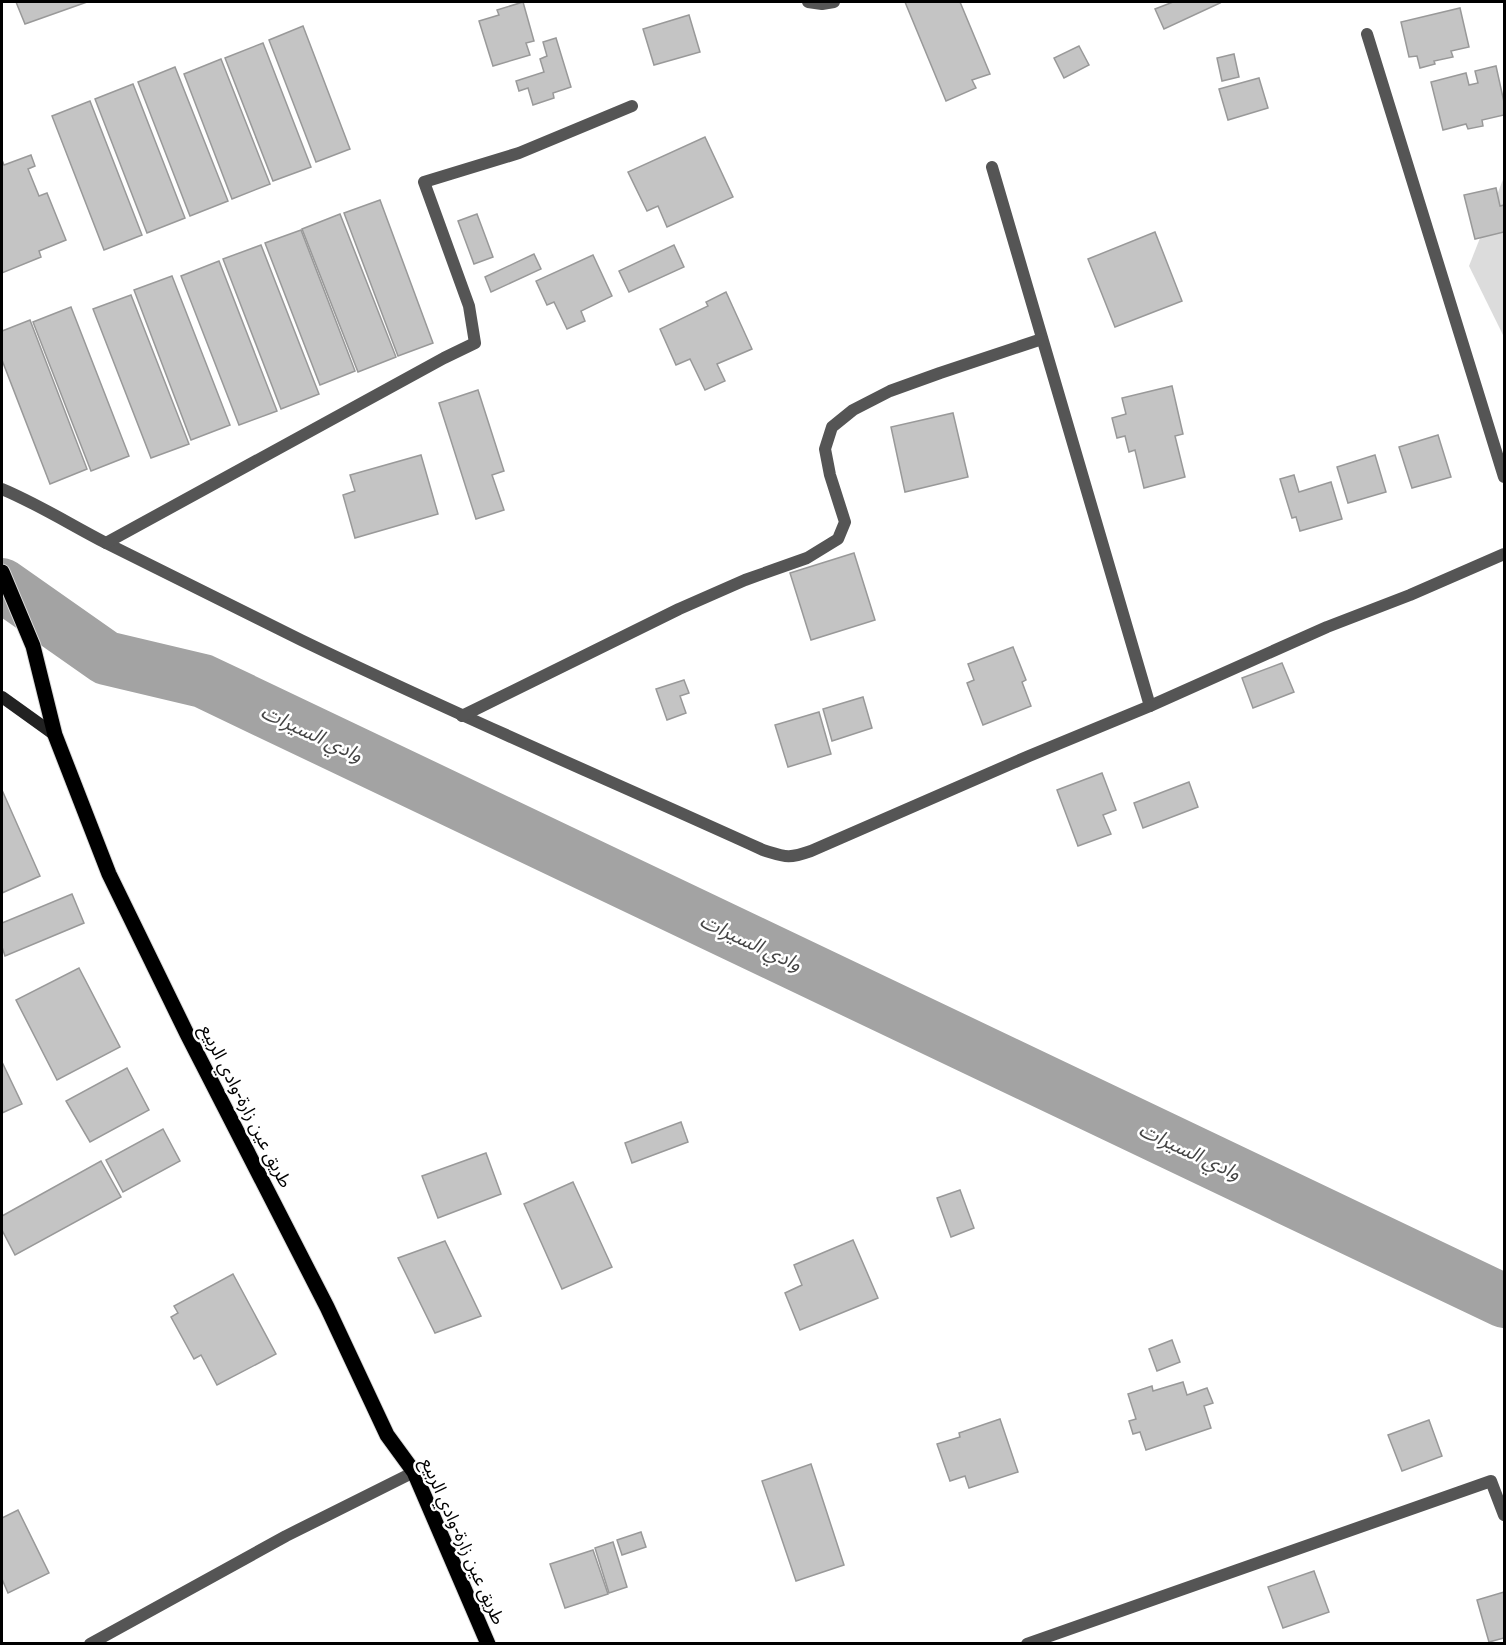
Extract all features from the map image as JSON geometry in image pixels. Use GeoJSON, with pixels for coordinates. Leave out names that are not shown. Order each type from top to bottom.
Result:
{"type":"FeatureCollection","features":[{"type":"Feature","properties":{"kind":"main road","name":"طريق عين زارة-وادي الربيع"},"geometry":{"type":"LineString","coordinates":[[2,572],[33,646],[55,735],[109,874],[187,1034],[327,1307],[387,1435],[414,1472],[488,1644]]}},
{"type":"Feature","properties":{"kind":"main road"},"geometry":{"type":"LineString","coordinates":[[2,697],[55,735]]}},
{"type":"Feature","properties":{"kind":"street"},"geometry":{"type":"LineString","coordinates":[[808,2],[822,4],[834,2]]}},
{"type":"Feature","properties":{"kind":"street"},"geometry":{"type":"LineString","coordinates":[[1367,34],[1504,477]]}},
{"type":"Feature","properties":{"kind":"street"},"geometry":{"type":"LineString","coordinates":[[106,543],[475,343],[469,306],[424,182],[519,153],[632,106]]}},
{"type":"Feature","properties":{"kind":"street"},"geometry":{"type":"LineString","coordinates":[[992,167],[1150,706]]}},
{"type":"Feature","properties":{"kind":"street"},"geometry":{"type":"LineString","coordinates":[[462,716],[679,609],[745,580],[807,558],[838,539],[845,522],[830,475],[825,449],[832,427],[853,410],[891,391],[1042,339]]}},
{"type":"Feature","properties":{"kind":"street"},"geometry":{"type":"LineString","coordinates":[[2,489],[20,496],[106,543],[301,640],[462,716],[764,850],[794,858],[1150,706],[1327,627],[1410,595],[1504,554]]}},
{"type":"Feature","properties":{"kind":"street"},"geometry":{"type":"LineString","coordinates":[[90,1644],[285,1536],[414,1472]]}},
{"type":"Feature","properties":{"kind":"street"},"geometry":{"type":"LineString","coordinates":[[1027,1644],[1491,1481],[1504,1515]]}},
{"type":"Feature","properties":{"kind":"shaded area"},"geometry":{"type":"Polygon","coordinates":[[[1504,177],[1504,337],[1469,266],[1504,177]]]}},
{"type":"Feature","properties":{"kind":"building"},"geometry":{"type":"Polygon","coordinates":[[[16,2],[87,2],[25,24],[16,2]]]}},
{"type":"Feature","properties":{"kind":"building"},"geometry":{"type":"Polygon","coordinates":[[[523,2],[534,41],[526,43],[530,55],[493,66],[479,21],[499,15],[497,10],[523,2]]]}},
{"type":"Feature","properties":{"kind":"building"},"geometry":{"type":"Polygon","coordinates":[[[905,2],[960,2],[990,74],[972,80],[976,88],[946,101],[905,2]]]}},
{"type":"Feature","properties":{"kind":"building"},"geometry":{"type":"Polygon","coordinates":[[[1173,2],[1220,3],[1164,29],[1155,9],[1173,2]]]}},
{"type":"Feature","properties":{"kind":"building"},"geometry":{"type":"Polygon","coordinates":[[[1460,8],[1469,47],[1451,51],[1453,57],[1434,61],[1435,64],[1420,68],[1417,56],[1409,57],[1401,22],[1460,8]]]}},
{"type":"Feature","properties":{"kind":"building"},"geometry":{"type":"Polygon","coordinates":[[[689,15],[700,52],[654,65],[643,29],[689,15]]]}},
{"type":"Feature","properties":{"kind":"building"},"geometry":{"type":"Polygon","coordinates":[[[303,26],[350,149],[316,162],[269,40],[303,26]]]}},
{"type":"Feature","properties":{"kind":"building"},"geometry":{"type":"Polygon","coordinates":[[[556,38],[571,87],[553,93],[554,98],[533,105],[528,88],[519,91],[516,81],[544,72],[540,59],[547,56],[543,42],[556,38]]]}},
{"type":"Feature","properties":{"kind":"building"},"geometry":{"type":"Polygon","coordinates":[[[263,43],[311,167],[273,181],[225,58],[263,43]]]}},
{"type":"Feature","properties":{"kind":"building"},"geometry":{"type":"Polygon","coordinates":[[[1079,46],[1089,65],[1064,78],[1054,58],[1079,46]]]}},
{"type":"Feature","properties":{"kind":"building"},"geometry":{"type":"Polygon","coordinates":[[[1234,54],[1239,77],[1222,81],[1217,58],[1234,54]]]}},
{"type":"Feature","properties":{"kind":"building"},"geometry":{"type":"Polygon","coordinates":[[[221,59],[270,184],[232,199],[184,74],[221,59]]]}},
{"type":"Feature","properties":{"kind":"building"},"geometry":{"type":"Polygon","coordinates":[[[1496,66],[1504,102],[1504,115],[1482,120],[1483,126],[1468,129],[1466,124],[1443,130],[1431,82],[1466,73],[1469,85],[1478,83],[1475,71],[1496,66]]]}},
{"type":"Feature","properties":{"kind":"building"},"geometry":{"type":"Polygon","coordinates":[[[175,67],[228,201],[190,216],[138,82],[175,67]]]}},
{"type":"Feature","properties":{"kind":"building"},"geometry":{"type":"Polygon","coordinates":[[[1259,78],[1268,108],[1228,120],[1219,89],[1259,78]]]}},
{"type":"Feature","properties":{"kind":"building"},"geometry":{"type":"Polygon","coordinates":[[[133,84],[185,218],[147,233],[95,99],[133,84]]]}},
{"type":"Feature","properties":{"kind":"building"},"geometry":{"type":"Polygon","coordinates":[[[90,101],[142,235],[104,250],[52,116],[90,101]]]}},
{"type":"Feature","properties":{"kind":"building"},"geometry":{"type":"Polygon","coordinates":[[[705,137],[733,197],[667,227],[658,206],[647,211],[628,172],[705,137]]]}},
{"type":"Feature","properties":{"kind":"building"},"geometry":{"type":"Polygon","coordinates":[[[31,155],[35,166],[28,169],[39,196],[47,193],[66,240],[39,251],[41,257],[2,273],[2,160],[4,165],[31,155]]]}},
{"type":"Feature","properties":{"kind":"building"},"geometry":{"type":"Polygon","coordinates":[[[1496,188],[1500,206],[1504,205],[1504,232],[1475,239],[1464,195],[1496,188]]]}},
{"type":"Feature","properties":{"kind":"building"},"geometry":{"type":"Polygon","coordinates":[[[380,200],[433,343],[398,356],[344,213],[380,200]]]}},
{"type":"Feature","properties":{"kind":"building"},"geometry":{"type":"Polygon","coordinates":[[[340,214],[396,357],[358,372],[302,229],[340,214]]]}},
{"type":"Feature","properties":{"kind":"building"},"geometry":{"type":"Polygon","coordinates":[[[477,214],[493,257],[474,264],[458,221],[477,214]]]}},
{"type":"Feature","properties":{"kind":"building"},"geometry":{"type":"Polygon","coordinates":[[[301,230],[355,371],[320,385],[265,243],[301,230]]]}},
{"type":"Feature","properties":{"kind":"building"},"geometry":{"type":"Polygon","coordinates":[[[1155,232],[1182,301],[1115,327],[1088,259],[1155,232]]]}},
{"type":"Feature","properties":{"kind":"building"},"geometry":{"type":"Polygon","coordinates":[[[261,245],[319,394],[281,409],[223,259],[261,245]]]}},
{"type":"Feature","properties":{"kind":"building"},"geometry":{"type":"Polygon","coordinates":[[[674,245],[684,267],[629,292],[619,271],[674,245]]]}},
{"type":"Feature","properties":{"kind":"building"},"geometry":{"type":"Polygon","coordinates":[[[534,254],[541,269],[491,292],[485,277],[534,254]]]}},
{"type":"Feature","properties":{"kind":"building"},"geometry":{"type":"Polygon","coordinates":[[[593,255],[612,296],[581,311],[585,321],[567,329],[554,302],[547,305],[536,281],[593,255]]]}},
{"type":"Feature","properties":{"kind":"building"},"geometry":{"type":"Polygon","coordinates":[[[219,261],[277,411],[239,425],[181,276],[219,261]]]}},
{"type":"Feature","properties":{"kind":"building"},"geometry":{"type":"Polygon","coordinates":[[[172,276],[230,425],[191,440],[134,290],[172,276]]]}},
{"type":"Feature","properties":{"kind":"building"},"geometry":{"type":"Polygon","coordinates":[[[726,292],[752,349],[717,364],[725,381],[705,390],[690,359],[676,365],[660,329],[708,306],[706,302],[726,292]]]}},
{"type":"Feature","properties":{"kind":"building"},"geometry":{"type":"Polygon","coordinates":[[[131,295],[189,444],[151,458],[93,309],[131,295]]]}},
{"type":"Feature","properties":{"kind":"building"},"geometry":{"type":"Polygon","coordinates":[[[71,307],[129,456],[91,471],[33,322],[71,307]]]}},
{"type":"Feature","properties":{"kind":"building"},"geometry":{"type":"Polygon","coordinates":[[[30,320],[87,469],[50,484],[2,360],[2,331],[30,320]]]}},
{"type":"Feature","properties":{"kind":"building"},"geometry":{"type":"Polygon","coordinates":[[[1172,386],[1183,434],[1175,436],[1185,477],[1144,488],[1135,450],[1129,452],[1125,436],[1117,438],[1112,418],[1126,414],[1122,398],[1172,386]]]}},
{"type":"Feature","properties":{"kind":"building"},"geometry":{"type":"Polygon","coordinates":[[[478,390],[504,471],[492,475],[504,510],[476,519],[439,403],[478,390]]]}},
{"type":"Feature","properties":{"kind":"building"},"geometry":{"type":"Polygon","coordinates":[[[953,413],[968,477],[905,492],[891,427],[953,413]]]}},
{"type":"Feature","properties":{"kind":"building"},"geometry":{"type":"Polygon","coordinates":[[[1438,435],[1451,477],[1412,488],[1399,447],[1438,435]]]}},
{"type":"Feature","properties":{"kind":"building"},"geometry":{"type":"Polygon","coordinates":[[[421,455],[438,514],[355,538],[343,495],[355,491],[350,475],[421,455]]]}},
{"type":"Feature","properties":{"kind":"building"},"geometry":{"type":"Polygon","coordinates":[[[1375,455],[1386,492],[1348,503],[1337,467],[1375,455]]]}},
{"type":"Feature","properties":{"kind":"building"},"geometry":{"type":"Polygon","coordinates":[[[1294,475],[1299,492],[1331,482],[1342,519],[1300,531],[1296,517],[1292,518],[1280,479],[1294,475]]]}},
{"type":"Feature","properties":{"kind":"building"},"geometry":{"type":"Polygon","coordinates":[[[854,553],[875,620],[811,640],[790,573],[854,553]]]}},
{"type":"Feature","properties":{"kind":"building"},"geometry":{"type":"Polygon","coordinates":[[[1013,647],[1026,680],[1022,682],[1031,706],[983,725],[967,683],[974,680],[968,664],[1013,647]]]}},
{"type":"Feature","properties":{"kind":"building"},"geometry":{"type":"Polygon","coordinates":[[[1282,663],[1294,692],[1253,708],[1242,678],[1282,663]]]}},
{"type":"Feature","properties":{"kind":"building"},"geometry":{"type":"Polygon","coordinates":[[[684,680],[689,693],[680,696],[686,713],[667,720],[656,689],[684,680]]]}},
{"type":"Feature","properties":{"kind":"building"},"geometry":{"type":"Polygon","coordinates":[[[863,697],[872,728],[832,741],[823,709],[863,697]]]}},
{"type":"Feature","properties":{"kind":"building"},"geometry":{"type":"Polygon","coordinates":[[[819,712],[831,754],[788,767],[775,725],[819,712]]]}},
{"type":"Feature","properties":{"kind":"building"},"geometry":{"type":"Polygon","coordinates":[[[1102,773],[1116,810],[1103,815],[1111,834],[1078,846],[1057,790],[1102,773]]]}},
{"type":"Feature","properties":{"kind":"building"},"geometry":{"type":"Polygon","coordinates":[[[1189,782],[1198,807],[1143,828],[1134,803],[1189,782]]]}},
{"type":"Feature","properties":{"kind":"building"},"geometry":{"type":"Polygon","coordinates":[[[2,790],[40,876],[2,893],[2,790]]]}},
{"type":"Feature","properties":{"kind":"building"},"geometry":{"type":"Polygon","coordinates":[[[72,894],[84,923],[5,956],[2,947],[2,923],[72,894]]]}},
{"type":"Feature","properties":{"kind":"building"},"geometry":{"type":"Polygon","coordinates":[[[79,968],[120,1047],[57,1080],[16,1000],[79,968]]]}},
{"type":"Feature","properties":{"kind":"building"},"geometry":{"type":"Polygon","coordinates":[[[2,1062],[22,1104],[2,1113],[2,1062]]]}},
{"type":"Feature","properties":{"kind":"building"},"geometry":{"type":"Polygon","coordinates":[[[127,1068],[149,1110],[90,1142],[66,1101],[127,1068]]]}},
{"type":"Feature","properties":{"kind":"building"},"geometry":{"type":"Polygon","coordinates":[[[681,1122],[688,1142],[632,1163],[625,1143],[681,1122]]]}},
{"type":"Feature","properties":{"kind":"building"},"geometry":{"type":"Polygon","coordinates":[[[163,1129],[180,1161],[123,1192],[106,1160],[163,1129]]]}},
{"type":"Feature","properties":{"kind":"building"},"geometry":{"type":"Polygon","coordinates":[[[486,1153],[501,1194],[438,1218],[422,1176],[486,1153]]]}},
{"type":"Feature","properties":{"kind":"building"},"geometry":{"type":"Polygon","coordinates":[[[101,1161],[121,1197],[15,1255],[2,1230],[2,1216],[101,1161]]]}},
{"type":"Feature","properties":{"kind":"building"},"geometry":{"type":"Polygon","coordinates":[[[573,1182],[612,1267],[562,1289],[524,1204],[573,1182]]]}},
{"type":"Feature","properties":{"kind":"building"},"geometry":{"type":"Polygon","coordinates":[[[960,1190],[974,1228],[951,1237],[937,1198],[960,1190]]]}},
{"type":"Feature","properties":{"kind":"building"},"geometry":{"type":"Polygon","coordinates":[[[853,1240],[878,1298],[800,1330],[785,1293],[802,1285],[794,1265],[853,1240]]]}},
{"type":"Feature","properties":{"kind":"building"},"geometry":{"type":"Polygon","coordinates":[[[445,1241],[481,1316],[435,1333],[398,1258],[445,1241]]]}},
{"type":"Feature","properties":{"kind":"building"},"geometry":{"type":"Polygon","coordinates":[[[233,1274],[276,1354],[217,1385],[201,1355],[194,1359],[171,1317],[178,1313],[174,1306],[233,1274]]]}},
{"type":"Feature","properties":{"kind":"building"},"geometry":{"type":"Polygon","coordinates":[[[1172,1340],[1180,1362],[1157,1371],[1149,1349],[1172,1340]]]}},
{"type":"Feature","properties":{"kind":"building"},"geometry":{"type":"Polygon","coordinates":[[[1183,1382],[1187,1395],[1207,1388],[1213,1403],[1204,1406],[1211,1428],[1146,1450],[1140,1432],[1133,1434],[1129,1421],[1136,1419],[1128,1394],[1152,1386],[1153,1391],[1183,1382]]]}},
{"type":"Feature","properties":{"kind":"building"},"geometry":{"type":"Polygon","coordinates":[[[1000,1419],[1018,1472],[969,1488],[965,1476],[950,1481],[937,1444],[960,1437],[959,1433],[1000,1419]]]}},
{"type":"Feature","properties":{"kind":"building"},"geometry":{"type":"Polygon","coordinates":[[[1429,1420],[1442,1456],[1402,1471],[1388,1435],[1429,1420]]]}},
{"type":"Feature","properties":{"kind":"building"},"geometry":{"type":"Polygon","coordinates":[[[811,1464],[844,1565],[796,1581],[762,1481],[811,1464]]]}},
{"type":"Feature","properties":{"kind":"building"},"geometry":{"type":"Polygon","coordinates":[[[18,1510],[49,1573],[8,1593],[2,1579],[2,1518],[18,1510]]]}},
{"type":"Feature","properties":{"kind":"building"},"geometry":{"type":"Polygon","coordinates":[[[641,1532],[646,1547],[622,1555],[617,1540],[641,1532]]]}},
{"type":"Feature","properties":{"kind":"building"},"geometry":{"type":"Polygon","coordinates":[[[613,1542],[627,1587],[609,1593],[595,1548],[613,1542]]]}},
{"type":"Feature","properties":{"kind":"building"},"geometry":{"type":"Polygon","coordinates":[[[593,1550],[608,1594],[565,1608],[550,1564],[593,1550]]]}},
{"type":"Feature","properties":{"kind":"building"},"geometry":{"type":"Polygon","coordinates":[[[1314,1571],[1329,1612],[1283,1628],[1268,1587],[1314,1571]]]}},
{"type":"Feature","properties":{"kind":"building"},"geometry":{"type":"Polygon","coordinates":[[[1504,1592],[1504,1638],[1489,1642],[1477,1600],[1504,1592]]]}},
{"type":"Feature","properties":{"kind":"waterway","name":"وادي السيرات"},"geometry":{"type":"LineString","coordinates":[[2,585],[106,658],[203,681],[1504,1301]]}}]}
